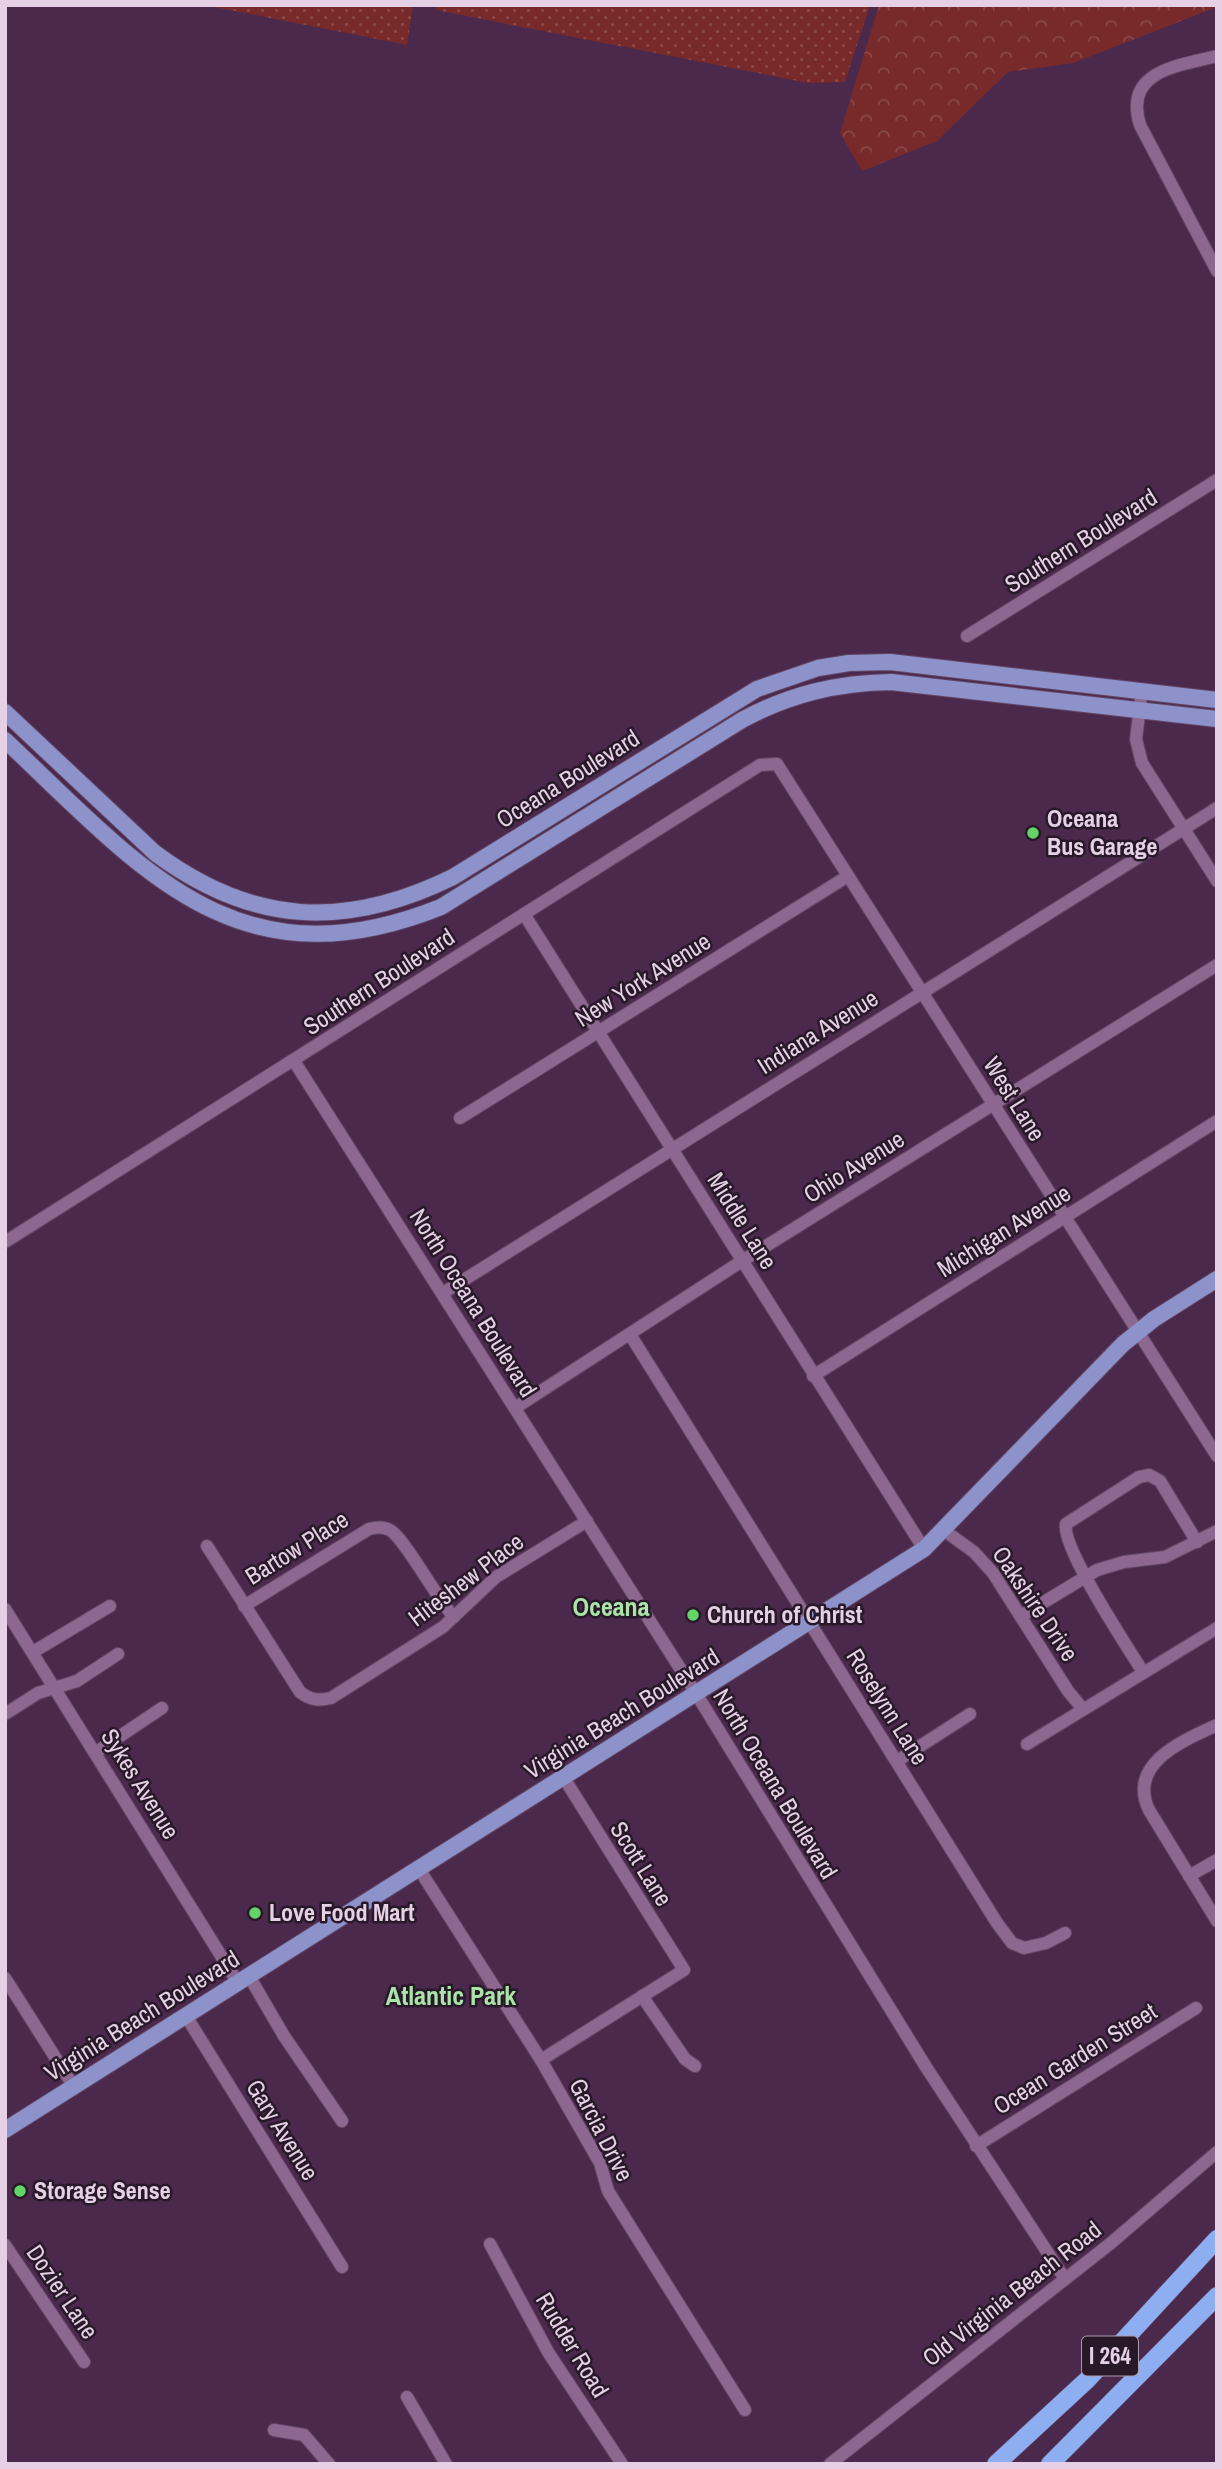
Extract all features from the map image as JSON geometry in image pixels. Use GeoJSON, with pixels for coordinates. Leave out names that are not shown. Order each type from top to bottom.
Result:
{"type":"FeatureCollection","features":[{"type":"Feature","properties":{"kind":"highway","name":"I 264"},"geometry":{"type":"LineString","coordinates":[[996,2464],[1087,2380],[1217,2239]]}},
{"type":"Feature","properties":{"kind":"highway","name":"I 264"},"geometry":{"type":"LineString","coordinates":[[1050,2464],[1217,2296]]}},
{"type":"Feature","properties":{"kind":"main road","name":"Oceana Boulevard"},"geometry":{"type":"LineString","coordinates":[[5,712],[155,853],[175,868],[216,891],[268,908],[296,912],[350,911],[384,906],[420,893],[453,877],[732,703],[784,678],[818,668],[890,662],[1217,700]]}},
{"type":"Feature","properties":{"kind":"main road","name":"Oceana Boulevard"},"geometry":{"type":"LineString","coordinates":[[5,740],[143,869],[180,895],[222,915],[264,927],[299,933],[357,931],[390,924],[441,906],[742,720],[766,707],[819,688],[857,682],[891,682],[1217,719]]}},
{"type":"Feature","properties":{"kind":"main road"},"geometry":{"type":"LineString","coordinates":[[264,927],[268,908]]}},
{"type":"Feature","properties":{"kind":"main road","name":"Virginia Beach Boulevard"},"geometry":{"type":"LineString","coordinates":[[5,2130],[697,1695],[924,1549],[945,1531],[1079,1388],[1138,1331],[1217,1279]]}},
{"type":"Feature","properties":{"kind":"street"},"geometry":{"type":"LineString","coordinates":[[1217,55],[1153,75],[1138,93],[1136,114],[1217,271]]}},
{"type":"Feature","properties":{"kind":"street","name":"Southern Boulevard"},"geometry":{"type":"LineString","coordinates":[[967,636],[1217,481]]}},
{"type":"Feature","properties":{"kind":"street"},"geometry":{"type":"LineString","coordinates":[[1142,690],[1136,739],[1142,763],[1217,881]]}},
{"type":"Feature","properties":{"kind":"street","name":"Southern Boulevard"},"geometry":{"type":"LineString","coordinates":[[5,1242],[760,765],[777,764]]}},
{"type":"Feature","properties":{"kind":"street","name":"West Lane"},"geometry":{"type":"LineString","coordinates":[[777,764],[1217,1456]]}},
{"type":"Feature","properties":{"kind":"street","name":"Indiana Avenue"},"geometry":{"type":"LineString","coordinates":[[443,1293],[1217,808]]}},
{"type":"Feature","properties":{"kind":"street","name":"New York Avenue"},"geometry":{"type":"LineString","coordinates":[[460,1118],[848,876]]}},
{"type":"Feature","properties":{"kind":"street","name":"Middle Lane"},"geometry":{"type":"LineString","coordinates":[[524,914],[924,1549]]}},
{"type":"Feature","properties":{"kind":"street","name":"Ohio Avenue"},"geometry":{"type":"LineString","coordinates":[[515,1408],[631,1336],[742,1261],[1217,965]]}},
{"type":"Feature","properties":{"kind":"street","name":"North Oceana Boulevard"},"geometry":{"type":"LineString","coordinates":[[294,1061],[697,1695],[976,2146],[1065,2279]]}},
{"type":"Feature","properties":{"kind":"street","name":"Michigan Avenue"},"geometry":{"type":"LineString","coordinates":[[813,1376],[1217,1121]]}},
{"type":"Feature","properties":{"kind":"street","name":"Roselynn Lane"},"geometry":{"type":"LineString","coordinates":[[631,1336],[1012,1942],[1031,1948],[1065,1933]]}},
{"type":"Feature","properties":{"kind":"street"},"geometry":{"type":"LineString","coordinates":[[1143,1672],[1086,1577],[1066,1533],[1066,1524],[1143,1475],[1160,1481],[1197,1542]]}},
{"type":"Feature","properties":{"kind":"street","name":"Hiteshew Place"},"geometry":{"type":"LineString","coordinates":[[244,1606],[306,1697],[322,1700],[331,1698],[454,1617],[496,1577],[587,1521]]}},
{"type":"Feature","properties":{"kind":"street","name":"Bartow Place"},"geometry":{"type":"LineString","coordinates":[[244,1606],[369,1529],[380,1527],[398,1538],[454,1617]]}},
{"type":"Feature","properties":{"kind":"street","name":"Oakshire Drive"},"geometry":{"type":"LineString","coordinates":[[945,1531],[982,1560],[1082,1708]]}},
{"type":"Feature","properties":{"kind":"street"},"geometry":{"type":"LineString","coordinates":[[1021,1616],[1111,1565],[1165,1557],[1217,1531]]}},
{"type":"Feature","properties":{"kind":"street"},"geometry":{"type":"LineString","coordinates":[[207,1546],[244,1606]]}},
{"type":"Feature","properties":{"kind":"street"},"geometry":{"type":"LineString","coordinates":[[33,1652],[110,1606]]}},
{"type":"Feature","properties":{"kind":"street","name":"Sykes Avenue"},"geometry":{"type":"LineString","coordinates":[[5,1609],[95,1753],[243,1979],[342,2122]]}},
{"type":"Feature","properties":{"kind":"street"},"geometry":{"type":"LineString","coordinates":[[1027,1744],[1217,1628]]}},
{"type":"Feature","properties":{"kind":"street"},"geometry":{"type":"LineString","coordinates":[[5,1714],[38,1693],[77,1681],[118,1654]]}},
{"type":"Feature","properties":{"kind":"street"},"geometry":{"type":"LineString","coordinates":[[95,1753],[162,1708]]}},
{"type":"Feature","properties":{"kind":"street"},"geometry":{"type":"LineString","coordinates":[[897,1761],[970,1714]]}},
{"type":"Feature","properties":{"kind":"street"},"geometry":{"type":"LineString","coordinates":[[1217,1725],[1157,1759],[1143,1782],[1144,1800],[1217,1921]]}},
{"type":"Feature","properties":{"kind":"street","name":"Scott Lane"},"geometry":{"type":"LineString","coordinates":[[564,1779],[684,1970],[642,1996]]}},
{"type":"Feature","properties":{"kind":"street"},"geometry":{"type":"LineString","coordinates":[[1189,1876],[1217,1860]]}},
{"type":"Feature","properties":{"kind":"street","name":"Garcia Drive"},"geometry":{"type":"LineString","coordinates":[[419,1869],[541,2060],[600,2163],[608,2190],[745,2410]]}},
{"type":"Feature","properties":{"kind":"street"},"geometry":{"type":"LineString","coordinates":[[5,1978],[74,2087]]}},
{"type":"Feature","properties":{"kind":"street"},"geometry":{"type":"LineString","coordinates":[[541,2060],[642,1996],[685,2059],[695,2066]]}},
{"type":"Feature","properties":{"kind":"street","name":"Ocean Garden Street"},"geometry":{"type":"LineString","coordinates":[[976,2146],[1196,2008]]}},
{"type":"Feature","properties":{"kind":"street","name":"Gary Avenue"},"geometry":{"type":"LineString","coordinates":[[186,2016],[342,2267]]}},
{"type":"Feature","properties":{"kind":"street","name":"Old Virginia Beach Road"},"geometry":{"type":"LineString","coordinates":[[830,2464],[1065,2279],[1217,2152]]}},
{"type":"Feature","properties":{"kind":"street","name":"Rudder Road"},"geometry":{"type":"LineString","coordinates":[[490,2244],[548,2352],[622,2464]]}},
{"type":"Feature","properties":{"kind":"street","name":"Dozier Lane"},"geometry":{"type":"LineString","coordinates":[[5,2245],[84,2362]]}},
{"type":"Feature","properties":{"kind":"street"},"geometry":{"type":"LineString","coordinates":[[407,2397],[446,2464]]}},
{"type":"Feature","properties":{"kind":"street"},"geometry":{"type":"LineString","coordinates":[[274,2430],[304,2435],[328,2464]]}},
{"type":"Feature","properties":{"kind":"green space"},"geometry":{"type":"Polygon","coordinates":[[[204,5],[413,5],[407,45],[204,5]]]}},
{"type":"Feature","properties":{"kind":"green space"},"geometry":{"type":"Polygon","coordinates":[[[437,5],[870,5],[845,82],[808,83],[436,10],[437,5]]]}},
{"type":"Feature","properties":{"kind":"green space"},"geometry":{"type":"Polygon","coordinates":[[[879,5],[1217,7],[1073,63],[1008,72],[937,141],[862,171],[840,133],[879,5]]]}},
{"type":"Feature","properties":{"kind":"place","name":"Oceana Bus Garage"},"geometry":{"type":"Point","coordinates":[1033,833]}},
{"type":"Feature","properties":{"kind":"place","name":"Church of Christ"},"geometry":{"type":"Point","coordinates":[693,1615]}},
{"type":"Feature","properties":{"kind":"place","name":"Love Food Mart"},"geometry":{"type":"Point","coordinates":[255,1913]}},
{"type":"Feature","properties":{"kind":"place","name":"Storage Sense"},"geometry":{"type":"Point","coordinates":[20,2191]}},
{"type":"Feature","properties":{"kind":"district","name":"Oceana"},"geometry":{"type":"Point","coordinates":[611,1607]}},
{"type":"Feature","properties":{"kind":"district","name":"Atlantic Park"},"geometry":{"type":"Point","coordinates":[451,1996]}}]}
